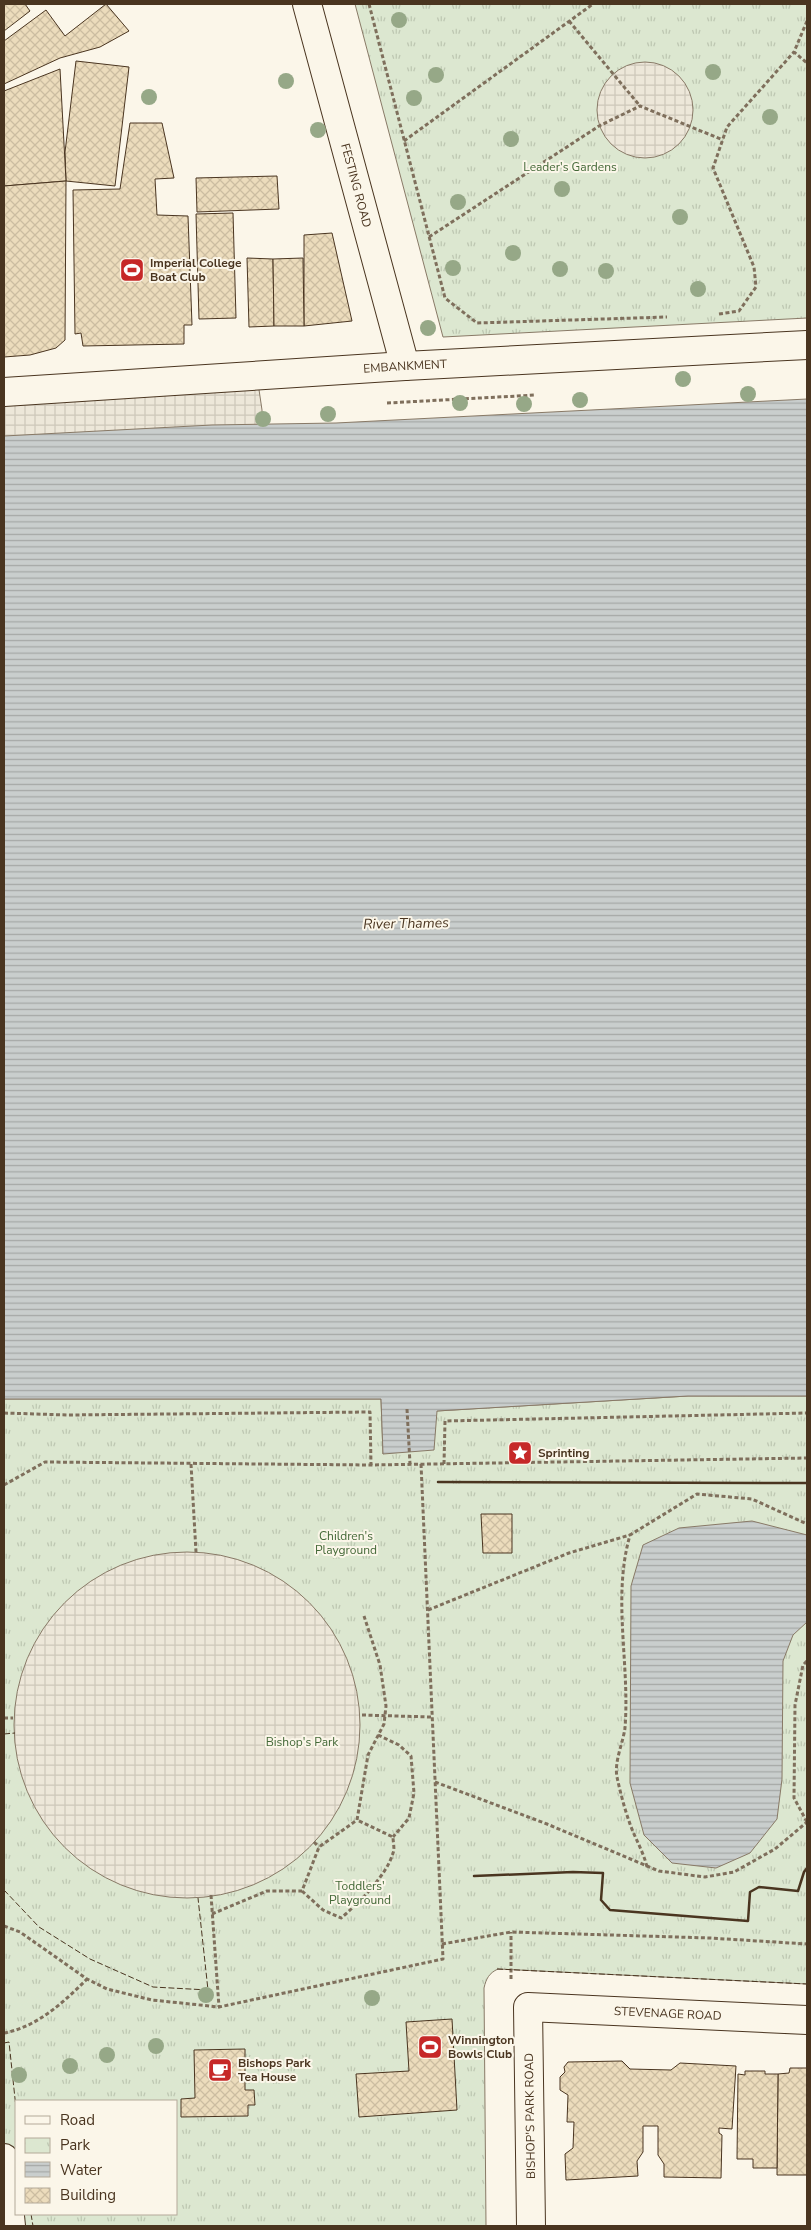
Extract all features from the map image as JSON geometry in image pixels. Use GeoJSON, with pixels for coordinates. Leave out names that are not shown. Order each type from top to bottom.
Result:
{"type":"FeatureCollection","features":[{"type":"Feature","properties":{"kind":"street","name":"FESTING ROAD"},"geometry":{"type":"LineString","coordinates":[[308,4],[405,366]]}},
{"type":"Feature","properties":{"kind":"street","name":"EMBANKMENT"},"geometry":{"type":"LineString","coordinates":[[4,392],[405,366],[807,345]]}},
{"type":"Feature","properties":{"kind":"street","name":"STEVENAGE ROAD"},"geometry":{"type":"LineString","coordinates":[[528,2006],[807,2020]]}},
{"type":"Feature","properties":{"kind":"street","name":"BISHOP'S PARK ROAD"},"geometry":{"type":"LineString","coordinates":[[528,2006],[531,2226]]}},
{"type":"Feature","properties":{"kind":"street"},"geometry":{"type":"LineString","coordinates":[[4,2158],[11,2226]]}},
{"type":"Feature","properties":{"kind":"path"},"geometry":{"type":"LineString","coordinates":[[369,4],[445,298],[477,323],[674,316]]}},
{"type":"Feature","properties":{"kind":"path"},"geometry":{"type":"LineString","coordinates":[[404,141],[593,4]]}},
{"type":"Feature","properties":{"kind":"path"},"geometry":{"type":"LineString","coordinates":[[569,21],[640,106],[722,140]]}},
{"type":"Feature","properties":{"kind":"path"},"geometry":{"type":"LineString","coordinates":[[714,315],[739,311],[756,288],[754,268],[713,168],[727,127],[794,52],[807,21]]}},
{"type":"Feature","properties":{"kind":"path"},"geometry":{"type":"LineString","coordinates":[[794,52],[807,63]]}},
{"type":"Feature","properties":{"kind":"path"},"geometry":{"type":"LineString","coordinates":[[429,236],[599,126],[640,106]]}},
{"type":"Feature","properties":{"kind":"path"},"geometry":{"type":"LineString","coordinates":[[407,1409],[410,1464]]}},
{"type":"Feature","properties":{"kind":"path"},"geometry":{"type":"LineString","coordinates":[[4,1413],[67,1415],[370,1412],[371,1465]]}},
{"type":"Feature","properties":{"kind":"path"},"geometry":{"type":"LineString","coordinates":[[444,1464],[445,1421],[807,1413]]}},
{"type":"Feature","properties":{"kind":"path"},"geometry":{"type":"LineString","coordinates":[[4,1485],[45,1462],[371,1465],[807,1458]]}},
{"type":"Feature","properties":{"kind":"path"},"geometry":{"type":"LineString","coordinates":[[191,1464],[196,1552]]}},
{"type":"Feature","properties":{"kind":"path"},"geometry":{"type":"LineString","coordinates":[[4,1926],[20,1932],[87,1980],[106,1989],[152,2000],[219,2007],[443,1959],[421,1464]]}},
{"type":"Feature","properties":{"kind":"path"},"geometry":{"type":"LineString","coordinates":[[428,1610],[568,1553],[630,1535],[697,1494],[752,1499],[807,1524]]}},
{"type":"Feature","properties":{"kind":"path"},"geometry":{"type":"LineString","coordinates":[[630,1535],[624,1558],[620,1604],[625,1667],[625,1728],[616,1774],[629,1822],[644,1853],[647,1867]]}},
{"type":"Feature","properties":{"kind":"path"},"geometry":{"type":"LineString","coordinates":[[302,1891],[319,1847],[357,1820],[368,1755],[384,1724],[386,1706],[380,1665],[364,1616]]}},
{"type":"Feature","properties":{"kind":"path"},"geometry":{"type":"LineString","coordinates":[[435,1782],[547,1824],[659,1871],[705,1877],[734,1872],[775,1849],[807,1822],[794,1798],[795,1705],[803,1666],[807,1661]]}},
{"type":"Feature","properties":{"kind":"path"},"geometry":{"type":"LineString","coordinates":[[362,1715],[431,1717]]}},
{"type":"Feature","properties":{"kind":"path"},"geometry":{"type":"LineString","coordinates":[[4,1718],[13,1718]]}},
{"type":"Feature","properties":{"kind":"path"},"geometry":{"type":"LineString","coordinates":[[212,1914],[267,1890],[302,1891],[323,1910],[341,1918],[360,1903],[394,1852],[393,1837],[409,1818],[414,1793],[411,1756],[398,1744],[378,1735]]}},
{"type":"Feature","properties":{"kind":"path"},"geometry":{"type":"LineString","coordinates":[[357,1820],[393,1837]]}},
{"type":"Feature","properties":{"kind":"path"},"geometry":{"type":"LineString","coordinates":[[314,1842],[319,1847]]}},
{"type":"Feature","properties":{"kind":"path"},"geometry":{"type":"LineString","coordinates":[[211,1895],[219,2007]]}},
{"type":"Feature","properties":{"kind":"path"},"geometry":{"type":"LineString","coordinates":[[442,1944],[511,1932],[710,1938],[807,1944]]}},
{"type":"Feature","properties":{"kind":"path"},"geometry":{"type":"LineString","coordinates":[[511,1932],[511,1970]]}},
{"type":"Feature","properties":{"kind":"path"},"geometry":{"type":"LineString","coordinates":[[4,2032],[18,2030],[61,2005],[87,1980]]}},
{"type":"Feature","properties":{"kind":"green space","name":"Leader's Gardens"},"geometry":{"type":"Polygon","coordinates":[[[355,4],[807,4],[807,318],[443,337],[355,4]]]}},
{"type":"Feature","properties":{"kind":"green space","name":"Bishop's Park"},"geometry":{"type":"Polygon","coordinates":[[[688,1396],[807,1396],[807,1984],[498,1969],[492,1972],[484,1988],[486,2226],[4,2226],[4,1399],[381,1399],[383,1454],[436,1411],[688,1396]]]}},
{"type":"Feature","properties":{"kind":"shaded area"},"geometry":{"type":"Polygon","coordinates":[[[645,62],[663,65],[679,76],[690,92],[693,110],[690,128],[679,144],[663,155],[645,158],[627,155],[611,144],[600,128],[597,110],[600,92],[611,76],[627,65],[645,62]]]}},
{"type":"Feature","properties":{"kind":"shaded area"},"geometry":{"type":"Polygon","coordinates":[[[257,376],[262,410],[261,464],[4,472],[4,392],[257,376]]]}},
{"type":"Feature","properties":{"kind":"shaded area"},"geometry":{"type":"Polygon","coordinates":[[[170,1552],[204,1552],[237,1559],[269,1572],[310,1602],[331,1629],[347,1659],[357,1691],[360,1725],[357,1759],[347,1791],[331,1821],[310,1848],[269,1878],[237,1891],[204,1898],[170,1898],[137,1891],[105,1878],[77,1859],[53,1835],[34,1807],[21,1775],[14,1742],[14,1708],[21,1675],[34,1643],[53,1615],[77,1591],[105,1572],[137,1559],[170,1552]]]}},
{"type":"Feature","properties":{"kind":"water","name":"River Thames"},"geometry":{"type":"Polygon","coordinates":[[[807,399],[807,1396],[688,1396],[437,1411],[434,1450],[383,1454],[381,1399],[4,1399],[4,436],[212,425],[336,423],[807,399]]]}},
{"type":"Feature","properties":{"kind":"water"},"geometry":{"type":"Polygon","coordinates":[[[752,1521],[807,1535],[807,1622],[793,1635],[783,1661],[782,1779],[777,1819],[750,1853],[716,1868],[672,1863],[644,1835],[630,1783],[631,1586],[643,1545],[679,1528],[752,1521]]]}},
{"type":"Feature","properties":{"kind":"building"},"geometry":{"type":"Polygon","coordinates":[[[4,4],[25,4],[30,11],[4,31],[4,4]]]}},
{"type":"Feature","properties":{"kind":"building"},"geometry":{"type":"Polygon","coordinates":[[[106,4],[129,31],[100,47],[60,58],[4,84],[4,41],[46,10],[65,36],[106,4]]]}},
{"type":"Feature","properties":{"kind":"building"},"geometry":{"type":"Polygon","coordinates":[[[76,61],[129,67],[115,186],[66,181],[65,152],[76,61]]]}},
{"type":"Feature","properties":{"kind":"building"},"geometry":{"type":"Polygon","coordinates":[[[60,69],[66,181],[4,186],[4,91],[60,69]]]}},
{"type":"Feature","properties":{"kind":"building","name":"Imperial College Boat Club"},"geometry":{"type":"Polygon","coordinates":[[[130,123],[162,123],[174,178],[155,179],[157,215],[188,216],[192,325],[184,325],[184,344],[83,346],[81,333],[75,334],[73,190],[120,189],[130,123]]]}},
{"type":"Feature","properties":{"kind":"building"},"geometry":{"type":"Polygon","coordinates":[[[277,176],[279,209],[197,212],[196,178],[277,176]]]}},
{"type":"Feature","properties":{"kind":"building"},"geometry":{"type":"Polygon","coordinates":[[[66,181],[65,340],[56,348],[30,355],[4,357],[4,186],[66,181]]]}},
{"type":"Feature","properties":{"kind":"building"},"geometry":{"type":"Polygon","coordinates":[[[233,213],[236,318],[199,319],[196,214],[233,213]]]}},
{"type":"Feature","properties":{"kind":"building"},"geometry":{"type":"Polygon","coordinates":[[[332,233],[352,321],[304,326],[304,235],[332,233]]]}},
{"type":"Feature","properties":{"kind":"building"},"geometry":{"type":"Polygon","coordinates":[[[247,258],[273,259],[274,326],[249,327],[247,258]]]}},
{"type":"Feature","properties":{"kind":"building"},"geometry":{"type":"Polygon","coordinates":[[[303,258],[304,326],[274,326],[273,259],[303,258]]]}},
{"type":"Feature","properties":{"kind":"building"},"geometry":{"type":"Polygon","coordinates":[[[481,1514],[512,1514],[512,1553],[483,1553],[481,1514]]]}},
{"type":"Feature","properties":{"kind":"building","name":"Winnington Bowls Club"},"geometry":{"type":"Polygon","coordinates":[[[452,2019],[457,2110],[359,2117],[356,2074],[409,2071],[406,2022],[452,2019]]]}},
{"type":"Feature","properties":{"kind":"building","name":"Bishops Park Tea House"},"geometry":{"type":"Polygon","coordinates":[[[245,2049],[245,2090],[254,2090],[255,2105],[248,2105],[248,2116],[181,2117],[181,2099],[195,2098],[194,2050],[245,2049]]]}},
{"type":"Feature","properties":{"kind":"building"},"geometry":{"type":"Polygon","coordinates":[[[622,2061],[630,2069],[671,2070],[680,2063],[736,2066],[732,2129],[719,2128],[719,2133],[722,2135],[721,2178],[664,2177],[664,2164],[658,2155],[658,2126],[643,2126],[643,2152],[637,2161],[638,2176],[566,2180],[565,2154],[573,2148],[574,2122],[567,2122],[568,2095],[560,2090],[560,2077],[565,2072],[564,2067],[568,2062],[622,2061]]]}},
{"type":"Feature","properties":{"kind":"building"},"geometry":{"type":"Polygon","coordinates":[[[790,2068],[807,2068],[807,2175],[777,2175],[778,2074],[789,2073],[790,2068]]]}},
{"type":"Feature","properties":{"kind":"building"},"geometry":{"type":"Polygon","coordinates":[[[745,2071],[765,2071],[765,2074],[778,2074],[777,2168],[753,2168],[753,2159],[737,2159],[738,2074],[745,2075],[745,2071]]]}},
{"type":"Feature","properties":{"kind":"fence"},"geometry":{"type":"LineString","coordinates":[[4,1734],[15,1733]]}},
{"type":"Feature","properties":{"kind":"fence"},"geometry":{"type":"LineString","coordinates":[[4,1890],[39,1927],[90,1959],[153,1987],[208,1990],[198,1898]]}},
{"type":"Feature","properties":{"kind":"fence"},"geometry":{"type":"LineString","coordinates":[[497,1969],[807,1984]]}},
{"type":"Feature","properties":{"kind":"fence"},"geometry":{"type":"LineString","coordinates":[[4,2043],[9,2042],[15,2100]]}},
{"type":"Feature","properties":{"kind":"fence"},"geometry":{"type":"LineString","coordinates":[[31,2215],[33,2226]]}},
{"type":"Feature","properties":{"kind":"wall"},"geometry":{"type":"LineString","coordinates":[[438,1482],[807,1483]]}},
{"type":"Feature","properties":{"kind":"wall"},"geometry":{"type":"LineString","coordinates":[[474,1876],[573,1872],[603,1873],[601,1900],[610,1910],[748,1921],[750,1892],[759,1887],[798,1891],[807,1868]]}},
{"type":"Feature","properties":{"kind":"place","name":"Imperial College Boat Club"},"geometry":{"type":"Point","coordinates":[132,270]}},
{"type":"Feature","properties":{"kind":"place","name":"Sprinting"},"geometry":{"type":"Point","coordinates":[520,1453]}},
{"type":"Feature","properties":{"kind":"place","name":"Winnington Bowls Club"},"geometry":{"type":"Point","coordinates":[430,2047]}},
{"type":"Feature","properties":{"kind":"place","name":"Bishops Park Tea House"},"geometry":{"type":"Point","coordinates":[220,2070]}},
{"type":"Feature","properties":{"kind":"park label","name":"Children's Playground"},"geometry":{"type":"Point","coordinates":[346,1543]}},
{"type":"Feature","properties":{"kind":"park label","name":"Toddlers' Playground"},"geometry":{"type":"Point","coordinates":[360,1893]}}]}
